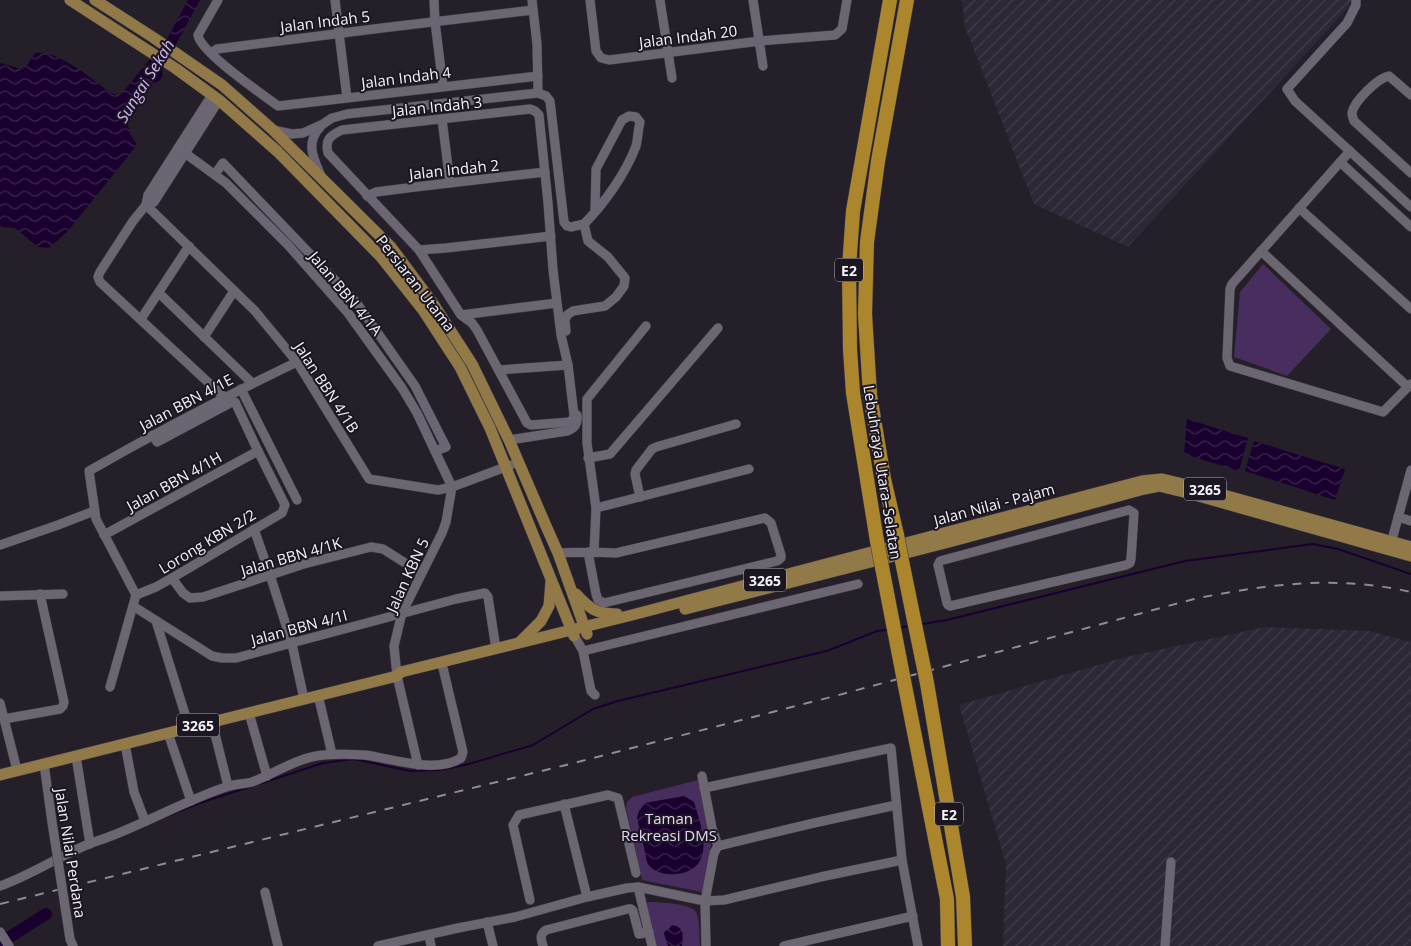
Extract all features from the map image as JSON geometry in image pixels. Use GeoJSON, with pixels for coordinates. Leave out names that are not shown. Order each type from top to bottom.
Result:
{"type":"FeatureCollection","features":[{"type":"Feature","properties":{"kind":"highway","name":"Lebuhraya Utara–Selatan"},"geometry":{"type":"LineString","coordinates":[[890,0],[853,211],[849,268],[850,349],[853,393],[877,541],[947,899],[948,946]]}},
{"type":"Feature","properties":{"kind":"highway","name":"Lebuhraya Utara–Selatan"},"geometry":{"type":"LineString","coordinates":[[907,0],[878,161],[866,242],[865,314],[870,395],[884,479],[927,683],[963,896],[965,946]]}},
{"type":"Feature","properties":{"kind":"main road","name":"Persiaran Utama"},"geometry":{"type":"LineString","coordinates":[[70,0],[175,68],[216,98],[278,152],[381,257],[423,310],[460,367],[490,428],[573,634]]}},
{"type":"Feature","properties":{"kind":"main road","name":"Persiaran Utama"},"geometry":{"type":"LineString","coordinates":[[95,0],[222,85],[273,130],[391,246],[432,302],[472,364],[558,553],[586,630]]}},
{"type":"Feature","properties":{"kind":"main road","name":"Jalan Nilai - Pajam"},"geometry":{"type":"LineString","coordinates":[[586,630],[632,614],[1018,517],[1133,483],[1162,479],[1390,546],[1411,556]]}},
{"type":"Feature","properties":{"kind":"main road","name":"Jalan Nilai - Pajam"},"geometry":{"type":"LineString","coordinates":[[586,630],[763,589],[948,542],[1018,517]]}},
{"type":"Feature","properties":{"kind":"main road","name":"Jalan Nilai - Pajam"},"geometry":{"type":"LineString","coordinates":[[1390,546],[1411,547]]}},
{"type":"Feature","properties":{"kind":"main road"},"geometry":{"type":"LineString","coordinates":[[519,644],[541,621],[549,606],[551,579]]}},
{"type":"Feature","properties":{"kind":"main road"},"geometry":{"type":"LineString","coordinates":[[571,589],[587,606],[596,612],[632,614]]}},
{"type":"Feature","properties":{"kind":"main road","name":"3265"},"geometry":{"type":"LineString","coordinates":[[0,775],[397,676],[402,677],[443,668],[586,630]]}},
{"type":"Feature","properties":{"kind":"main road","name":"3265"},"geometry":{"type":"LineString","coordinates":[[397,676],[401,672],[496,649],[573,634]]}},
{"type":"Feature","properties":{"kind":"street"},"geometry":{"type":"LineString","coordinates":[[211,53],[199,40],[198,35],[218,0]]}},
{"type":"Feature","properties":{"kind":"street"},"geometry":{"type":"LineString","coordinates":[[336,0],[347,98]]}},
{"type":"Feature","properties":{"kind":"street"},"geometry":{"type":"LineString","coordinates":[[434,0],[443,86]]}},
{"type":"Feature","properties":{"kind":"street"},"geometry":{"type":"LineString","coordinates":[[532,0],[537,44],[538,93]]}},
{"type":"Feature","properties":{"kind":"street"},"geometry":{"type":"LineString","coordinates":[[590,0],[595,0]]}},
{"type":"Feature","properties":{"kind":"street","name":"Jalan Indah 20"},"geometry":{"type":"LineString","coordinates":[[590,0],[596,51],[601,58],[609,60],[760,42],[835,36],[842,29],[847,0]]}},
{"type":"Feature","properties":{"kind":"street"},"geometry":{"type":"LineString","coordinates":[[660,0],[672,78]]}},
{"type":"Feature","properties":{"kind":"street"},"geometry":{"type":"LineString","coordinates":[[753,0],[763,66]]}},
{"type":"Feature","properties":{"kind":"street"},"geometry":{"type":"LineString","coordinates":[[1356,0],[1356,5],[1347,23],[1287,89],[1295,101],[1411,207]]}},
{"type":"Feature","properties":{"kind":"street","name":"Jalan Indah 5"},"geometry":{"type":"LineString","coordinates":[[211,53],[217,49],[533,10]]}},
{"type":"Feature","properties":{"kind":"street","name":"Jalan Indah 4"},"geometry":{"type":"LineString","coordinates":[[211,53],[240,78],[278,106],[538,76]]}},
{"type":"Feature","properties":{"kind":"street"},"geometry":{"type":"LineString","coordinates":[[1411,95],[1389,76],[1384,77],[1362,97],[1353,110],[1352,115],[1354,121],[1411,173]]}},
{"type":"Feature","properties":{"kind":"street"},"geometry":{"type":"LineString","coordinates":[[273,130],[292,134],[303,133],[332,118],[347,114],[538,93],[546,96],[550,101],[564,222],[567,226],[571,227],[584,224],[594,212],[622,176],[636,144],[640,122],[636,117],[629,116],[622,120],[596,169],[594,212]]}},
{"type":"Feature","properties":{"kind":"street"},"geometry":{"type":"LineString","coordinates":[[216,98],[182,151],[154,202],[146,205],[122,236],[98,277],[100,282],[225,398]]}},
{"type":"Feature","properties":{"kind":"street"},"geometry":{"type":"LineString","coordinates":[[405,107],[406,123]]}},
{"type":"Feature","properties":{"kind":"street","name":"Jalan Indah 3"},"geometry":{"type":"LineString","coordinates":[[367,196],[328,154],[326,145],[334,133],[342,130],[530,110],[535,111],[539,115],[545,172]]}},
{"type":"Feature","properties":{"kind":"street"},"geometry":{"type":"LineString","coordinates":[[442,119],[450,183]]}},
{"type":"Feature","properties":{"kind":"street"},"geometry":{"type":"LineString","coordinates":[[321,176],[311,148],[312,138],[322,124]]}},
{"type":"Feature","properties":{"kind":"street","name":"Jalan BBN 4/1A"},"geometry":{"type":"LineString","coordinates":[[182,151],[226,183],[322,282],[348,313],[387,366],[417,413],[452,487]]}},
{"type":"Feature","properties":{"kind":"street"},"geometry":{"type":"LineString","coordinates":[[1261,251],[1409,386],[1383,412],[1230,366],[1227,358],[1230,289],[1232,284],[1261,251],[1299,208],[1350,151]]}},
{"type":"Feature","properties":{"kind":"street"},"geometry":{"type":"LineString","coordinates":[[1340,162],[1411,226]]}},
{"type":"Feature","properties":{"kind":"street"},"geometry":{"type":"LineString","coordinates":[[215,174],[223,163],[356,302],[415,386],[446,447],[435,451]]}},
{"type":"Feature","properties":{"kind":"street"},"geometry":{"type":"LineString","coordinates":[[367,196],[419,250],[461,315],[472,323],[477,330],[527,423],[531,425],[570,422],[574,416],[553,270],[545,172]]}},
{"type":"Feature","properties":{"kind":"street","name":"Jalan Indah 2"},"geometry":{"type":"LineString","coordinates":[[367,196],[376,192],[545,172]]}},
{"type":"Feature","properties":{"kind":"street","name":"Jalan BBN 4/1B"},"geometry":{"type":"LineString","coordinates":[[146,205],[255,311],[297,362],[369,479],[438,490],[452,487],[518,463]]}},
{"type":"Feature","properties":{"kind":"street"},"geometry":{"type":"LineString","coordinates":[[1299,208],[1411,309]]}},
{"type":"Feature","properties":{"kind":"street"},"geometry":{"type":"LineString","coordinates":[[508,440],[567,431],[576,424],[577,419],[565,320],[567,315],[573,311],[605,306],[616,297],[624,286],[625,278],[608,257],[588,241],[584,224]]}},
{"type":"Feature","properties":{"kind":"street"},"geometry":{"type":"LineString","coordinates":[[419,250],[551,236]]}},
{"type":"Feature","properties":{"kind":"street"},"geometry":{"type":"LineString","coordinates":[[141,319],[189,246]]}},
{"type":"Feature","properties":{"kind":"street"},"geometry":{"type":"LineString","coordinates":[[204,337],[234,291]]}},
{"type":"Feature","properties":{"kind":"street"},"geometry":{"type":"LineString","coordinates":[[159,293],[252,383]]}},
{"type":"Feature","properties":{"kind":"street"},"geometry":{"type":"LineString","coordinates":[[461,315],[557,303]]}},
{"type":"Feature","properties":{"kind":"street"},"geometry":{"type":"LineString","coordinates":[[558,553],[591,552],[616,553],[765,518],[771,522],[781,558],[778,561],[604,603],[598,600],[591,552],[596,508],[588,458],[588,399],[646,326]]}},
{"type":"Feature","properties":{"kind":"street"},"geometry":{"type":"LineString","coordinates":[[588,458],[610,454],[718,328]]}},
{"type":"Feature","properties":{"kind":"street"},"geometry":{"type":"LineString","coordinates":[[387,366],[396,359]]}},
{"type":"Feature","properties":{"kind":"street","name":"Jalan BBN 4/1E"},"geometry":{"type":"LineString","coordinates":[[94,512],[89,470],[252,383],[297,362]]}},
{"type":"Feature","properties":{"kind":"street"},"geometry":{"type":"LineString","coordinates":[[499,370],[568,365]]}},
{"type":"Feature","properties":{"kind":"street"},"geometry":{"type":"LineString","coordinates":[[241,389],[297,500]]}},
{"type":"Feature","properties":{"kind":"street"},"geometry":{"type":"LineString","coordinates":[[153,435],[157,442],[235,402],[258,451]]}},
{"type":"Feature","properties":{"kind":"street"},"geometry":{"type":"LineString","coordinates":[[640,497],[635,474],[636,470],[652,449],[656,446],[736,424]]}},
{"type":"Feature","properties":{"kind":"street","name":"Lorong KBN 2/2"},"geometry":{"type":"LineString","coordinates":[[136,595],[172,578],[282,513],[285,504],[258,451]]}},
{"type":"Feature","properties":{"kind":"street","name":"Jalan BBN 4/1H"},"geometry":{"type":"LineString","coordinates":[[104,535],[258,451]]}},
{"type":"Feature","properties":{"kind":"street"},"geometry":{"type":"LineString","coordinates":[[596,508],[749,469]]}},
{"type":"Feature","properties":{"kind":"street"},"geometry":{"type":"LineString","coordinates":[[1390,546],[1411,470]]}},
{"type":"Feature","properties":{"kind":"street","name":"Jalan KBN 5"},"geometry":{"type":"LineString","coordinates":[[418,765],[397,676],[394,646],[402,613],[442,533],[446,522],[452,487]]}},
{"type":"Feature","properties":{"kind":"street"},"geometry":{"type":"LineString","coordinates":[[1130,510],[1134,513],[1130,563],[950,606],[947,603],[938,565],[940,561],[952,557],[1130,510]]}},
{"type":"Feature","properties":{"kind":"street"},"geometry":{"type":"LineString","coordinates":[[0,544],[49,529],[94,512],[136,595],[110,687]]}},
{"type":"Feature","properties":{"kind":"street"},"geometry":{"type":"LineString","coordinates":[[1018,517],[1024,538]]}},
{"type":"Feature","properties":{"kind":"street"},"geometry":{"type":"LineString","coordinates":[[1398,517],[1411,521]]}},
{"type":"Feature","properties":{"kind":"street"},"geometry":{"type":"LineString","coordinates":[[254,529],[292,644],[304,699]]}},
{"type":"Feature","properties":{"kind":"street"},"geometry":{"type":"LineString","coordinates":[[948,542],[952,557]]}},
{"type":"Feature","properties":{"kind":"street","name":"Jalan BBN 4/1K"},"geometry":{"type":"LineString","coordinates":[[172,578],[183,593],[190,598],[203,597],[304,564],[371,548],[382,549],[421,573]]}},
{"type":"Feature","properties":{"kind":"street"},"geometry":{"type":"LineString","coordinates":[[584,651],[858,584]]}},
{"type":"Feature","properties":{"kind":"street"},"geometry":{"type":"LineString","coordinates":[[763,589],[767,606]]}},
{"type":"Feature","properties":{"kind":"street","name":"Jalan BBN 4/1I"},"geometry":{"type":"LineString","coordinates":[[133,606],[212,656],[236,658],[402,613],[485,593],[488,597],[496,649]]}},
{"type":"Feature","properties":{"kind":"street"},"geometry":{"type":"LineString","coordinates":[[4,719],[63,706],[64,702],[40,594]]}},
{"type":"Feature","properties":{"kind":"street"},"geometry":{"type":"LineString","coordinates":[[0,596],[63,594]]}},
{"type":"Feature","properties":{"kind":"street"},"geometry":{"type":"LineString","coordinates":[[156,621],[189,728]]}},
{"type":"Feature","properties":{"kind":"street"},"geometry":{"type":"LineString","coordinates":[[586,630],[584,651],[591,691],[594,695]]}},
{"type":"Feature","properties":{"kind":"street"},"geometry":{"type":"LineString","coordinates":[[573,634],[584,651]]}},
{"type":"Feature","properties":{"kind":"street"},"geometry":{"type":"LineString","coordinates":[[1,883],[191,801],[228,786],[251,782],[291,763],[314,756],[332,754],[365,756],[418,765],[456,761],[462,758],[463,752],[443,668]]}},
{"type":"Feature","properties":{"kind":"street"},"geometry":{"type":"LineString","coordinates":[[318,696],[332,754]]}},
{"type":"Feature","properties":{"kind":"street"},"geometry":{"type":"LineString","coordinates":[[0,707],[17,770]]}},
{"type":"Feature","properties":{"kind":"street"},"geometry":{"type":"LineString","coordinates":[[249,713],[267,776]]}},
{"type":"Feature","properties":{"kind":"street"},"geometry":{"type":"LineString","coordinates":[[212,722],[228,786]]}},
{"type":"Feature","properties":{"kind":"street"},"geometry":{"type":"LineString","coordinates":[[168,733],[191,801]]}},
{"type":"Feature","properties":{"kind":"street"},"geometry":{"type":"LineString","coordinates":[[124,744],[134,792],[145,821]]}},
{"type":"Feature","properties":{"kind":"street"},"geometry":{"type":"LineString","coordinates":[[704,788],[891,748],[902,860],[918,946]]}},
{"type":"Feature","properties":{"kind":"street"},"geometry":{"type":"LineString","coordinates":[[76,756],[90,844]]}},
{"type":"Feature","properties":{"kind":"street","name":"Jalan Nilai Perdana"},"geometry":{"type":"LineString","coordinates":[[44,764],[72,942]]}},
{"type":"Feature","properties":{"kind":"street"},"geometry":{"type":"LineString","coordinates":[[702,776],[712,828],[718,846]]}},
{"type":"Feature","properties":{"kind":"street"},"geometry":{"type":"LineString","coordinates":[[530,900],[513,825],[519,815],[608,795],[618,798],[636,873]]}},
{"type":"Feature","properties":{"kind":"street"},"geometry":{"type":"LineString","coordinates":[[564,804],[587,897]]}},
{"type":"Feature","properties":{"kind":"street"},"geometry":{"type":"LineString","coordinates":[[706,946],[705,901],[714,853],[718,846],[896,805]]}},
{"type":"Feature","properties":{"kind":"street"},"geometry":{"type":"LineString","coordinates":[[378,946],[515,917],[627,888],[638,887],[705,901],[724,900],[902,860]]}},
{"type":"Feature","properties":{"kind":"street"},"geometry":{"type":"LineString","coordinates":[[1165,946],[1171,862]]}},
{"type":"Feature","properties":{"kind":"street"},"geometry":{"type":"LineString","coordinates":[[638,887],[652,946]]}},
{"type":"Feature","properties":{"kind":"street"},"geometry":{"type":"LineString","coordinates":[[265,892],[278,946]]}},
{"type":"Feature","properties":{"kind":"street"},"geometry":{"type":"LineString","coordinates":[[542,946],[541,936],[546,930],[628,909],[633,911],[639,934],[649,932]]}},
{"type":"Feature","properties":{"kind":"street"},"geometry":{"type":"LineString","coordinates":[[784,946],[913,916]]}},
{"type":"Feature","properties":{"kind":"street"},"geometry":{"type":"LineString","coordinates":[[487,922],[493,946]]}},
{"type":"Feature","properties":{"kind":"street"},"geometry":{"type":"LineString","coordinates":[[0,932],[9,946]]}},
{"type":"Feature","properties":{"kind":"street"},"geometry":{"type":"LineString","coordinates":[[429,935],[431,946]]}},
{"type":"Feature","properties":{"kind":"shaded area"},"geometry":{"type":"Polygon","coordinates":[[[962,0],[1355,0],[1128,247],[1034,204],[965,27],[962,0]]]}},
{"type":"Feature","properties":{"kind":"shaded area"},"geometry":{"type":"Polygon","coordinates":[[[1265,627],[1369,631],[1411,642],[1411,946],[1003,946],[1006,864],[959,705],[1126,657],[1265,627]]]}},
{"type":"Feature","properties":{"kind":"green space"},"geometry":{"type":"Polygon","coordinates":[[[1263,264],[1331,329],[1287,376],[1234,357],[1240,292],[1263,264]]]}},
{"type":"Feature","properties":{"kind":"green space","name":"Taman Rekreasi DMS"},"geometry":{"type":"Polygon","coordinates":[[[698,780],[711,845],[702,892],[642,880],[626,808],[627,802],[632,797],[698,780]]]}},
{"type":"Feature","properties":{"kind":"green space"},"geometry":{"type":"Polygon","coordinates":[[[648,902],[677,904],[694,910],[699,921],[700,946],[653,946],[645,906],[648,902]]]}},
{"type":"Feature","properties":{"kind":"water","name":"Sungai Sekah"},"geometry":{"type":"Polygon","coordinates":[[[188,0],[200,0],[162,70],[163,75],[159,82],[153,83],[128,124],[130,134],[137,145],[67,232],[49,248],[38,247],[15,228],[2,227],[0,225],[0,63],[22,69],[35,53],[44,53],[65,60],[111,93],[118,95],[123,92],[168,37],[188,0]]]}},
{"type":"Feature","properties":{"kind":"water"},"geometry":{"type":"Polygon","coordinates":[[[1187,419],[1248,438],[1239,471],[1184,454],[1187,419]]]}},
{"type":"Feature","properties":{"kind":"water"},"geometry":{"type":"Polygon","coordinates":[[[1254,441],[1345,469],[1335,500],[1245,471],[1254,441]]]}},
{"type":"Feature","properties":{"kind":"water"},"geometry":{"type":"Polygon","coordinates":[[[684,796],[694,802],[703,833],[704,846],[701,857],[697,865],[686,872],[665,874],[658,872],[652,869],[647,861],[637,818],[639,811],[645,803],[684,796]]]}},
{"type":"Feature","properties":{"kind":"water"},"geometry":{"type":"Polygon","coordinates":[[[672,925],[681,930],[683,935],[682,946],[668,946],[664,934],[672,925]]]}},
{"type":"Feature","properties":{"kind":"waterway"},"geometry":{"type":"LineString","coordinates":[[922,624],[947,620],[1185,561],[1313,544],[1338,549],[1411,574]]}},
{"type":"Feature","properties":{"kind":"waterway"},"geometry":{"type":"LineString","coordinates":[[899,628],[909,626]]}},
{"type":"Feature","properties":{"kind":"waterway"},"geometry":{"type":"LineString","coordinates":[[259,784],[323,763],[354,759],[410,771],[440,770],[469,764],[533,745],[593,709],[618,701],[827,651],[877,631],[887,630]]}},
{"type":"Feature","properties":{"kind":"waterway"},"geometry":{"type":"LineString","coordinates":[[162,818],[252,786]]}},
{"type":"Feature","properties":{"kind":"waterway"},"geometry":{"type":"LineString","coordinates":[[0,943],[46,914]]}},
{"type":"Feature","properties":{"kind":"railway"},"geometry":{"type":"LineString","coordinates":[[0,904],[562,766],[835,696],[1194,599],[1248,589],[1329,583],[1356,584],[1411,592]]}}]}
